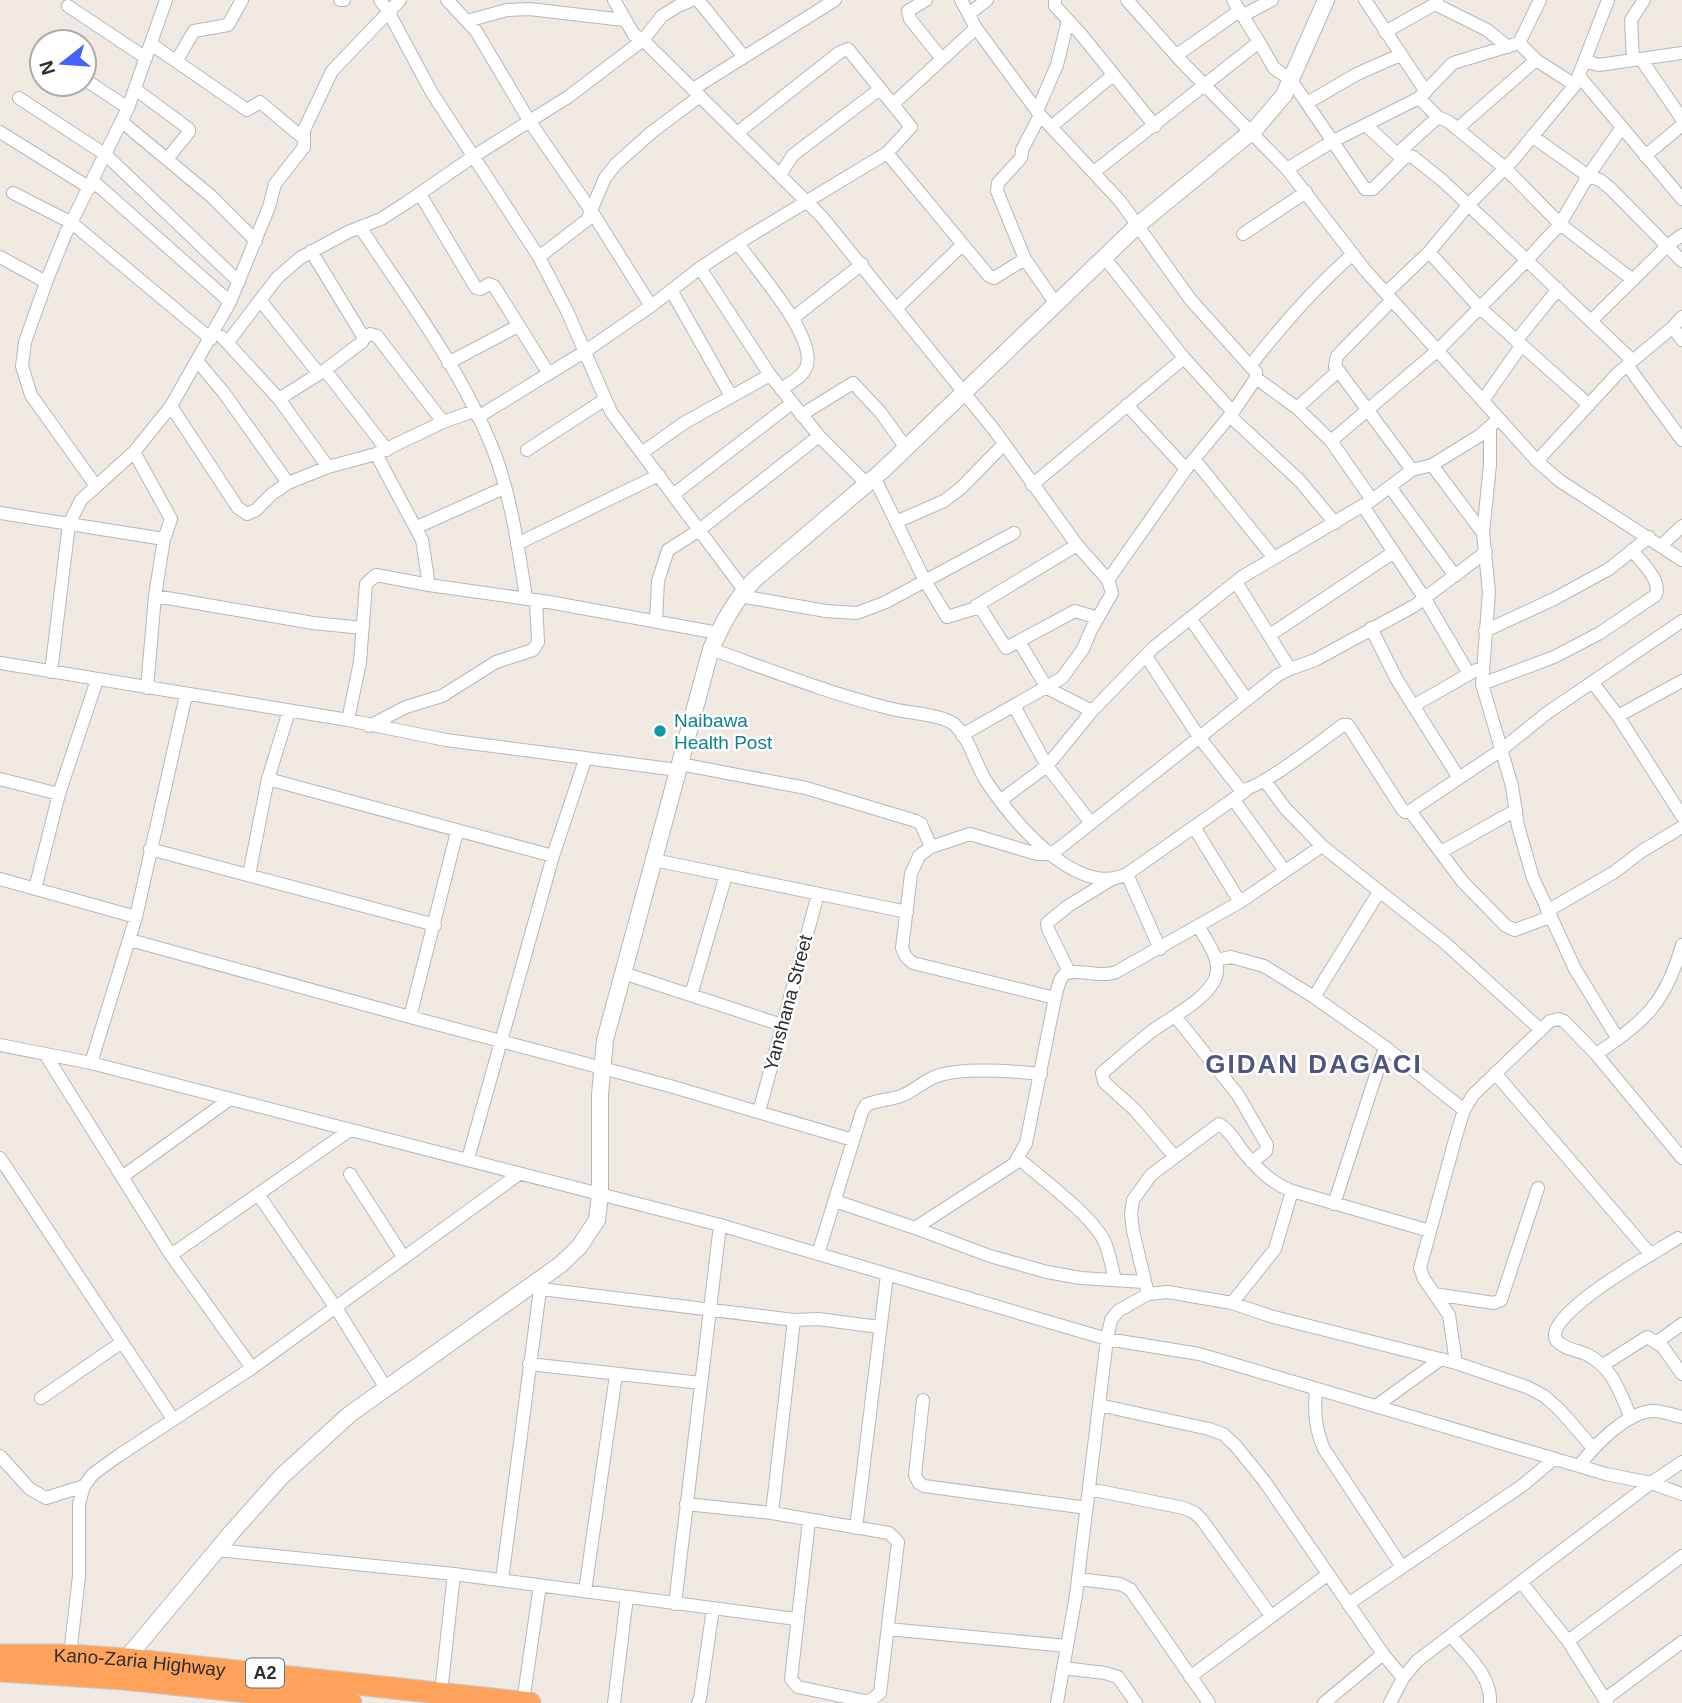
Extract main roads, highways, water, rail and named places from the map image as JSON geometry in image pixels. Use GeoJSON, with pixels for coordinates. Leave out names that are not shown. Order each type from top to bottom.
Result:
{"type":"FeatureCollection","features":[{"type":"Feature","properties":{"kind":"highway","name":"Kano-Zaria Highway"},"geometry":{"type":"LineString","coordinates":[[0,1655],[70,1655],[125,1669],[351,1703]]}},
{"type":"Feature","properties":{"kind":"highway","name":"Kano-Zaria Highway"},"geometry":{"type":"LineString","coordinates":[[0,1671],[125,1669],[441,1692],[526,1702]]}},
{"type":"Feature","properties":{"kind":"place","name":"Naibawa Health Post"},"geometry":{"type":"Point","coordinates":[660,731]}},
{"type":"Feature","properties":{"kind":"district","name":"GIDAN DAGACI"},"geometry":{"type":"Point","coordinates":[1314,1064]}}]}
